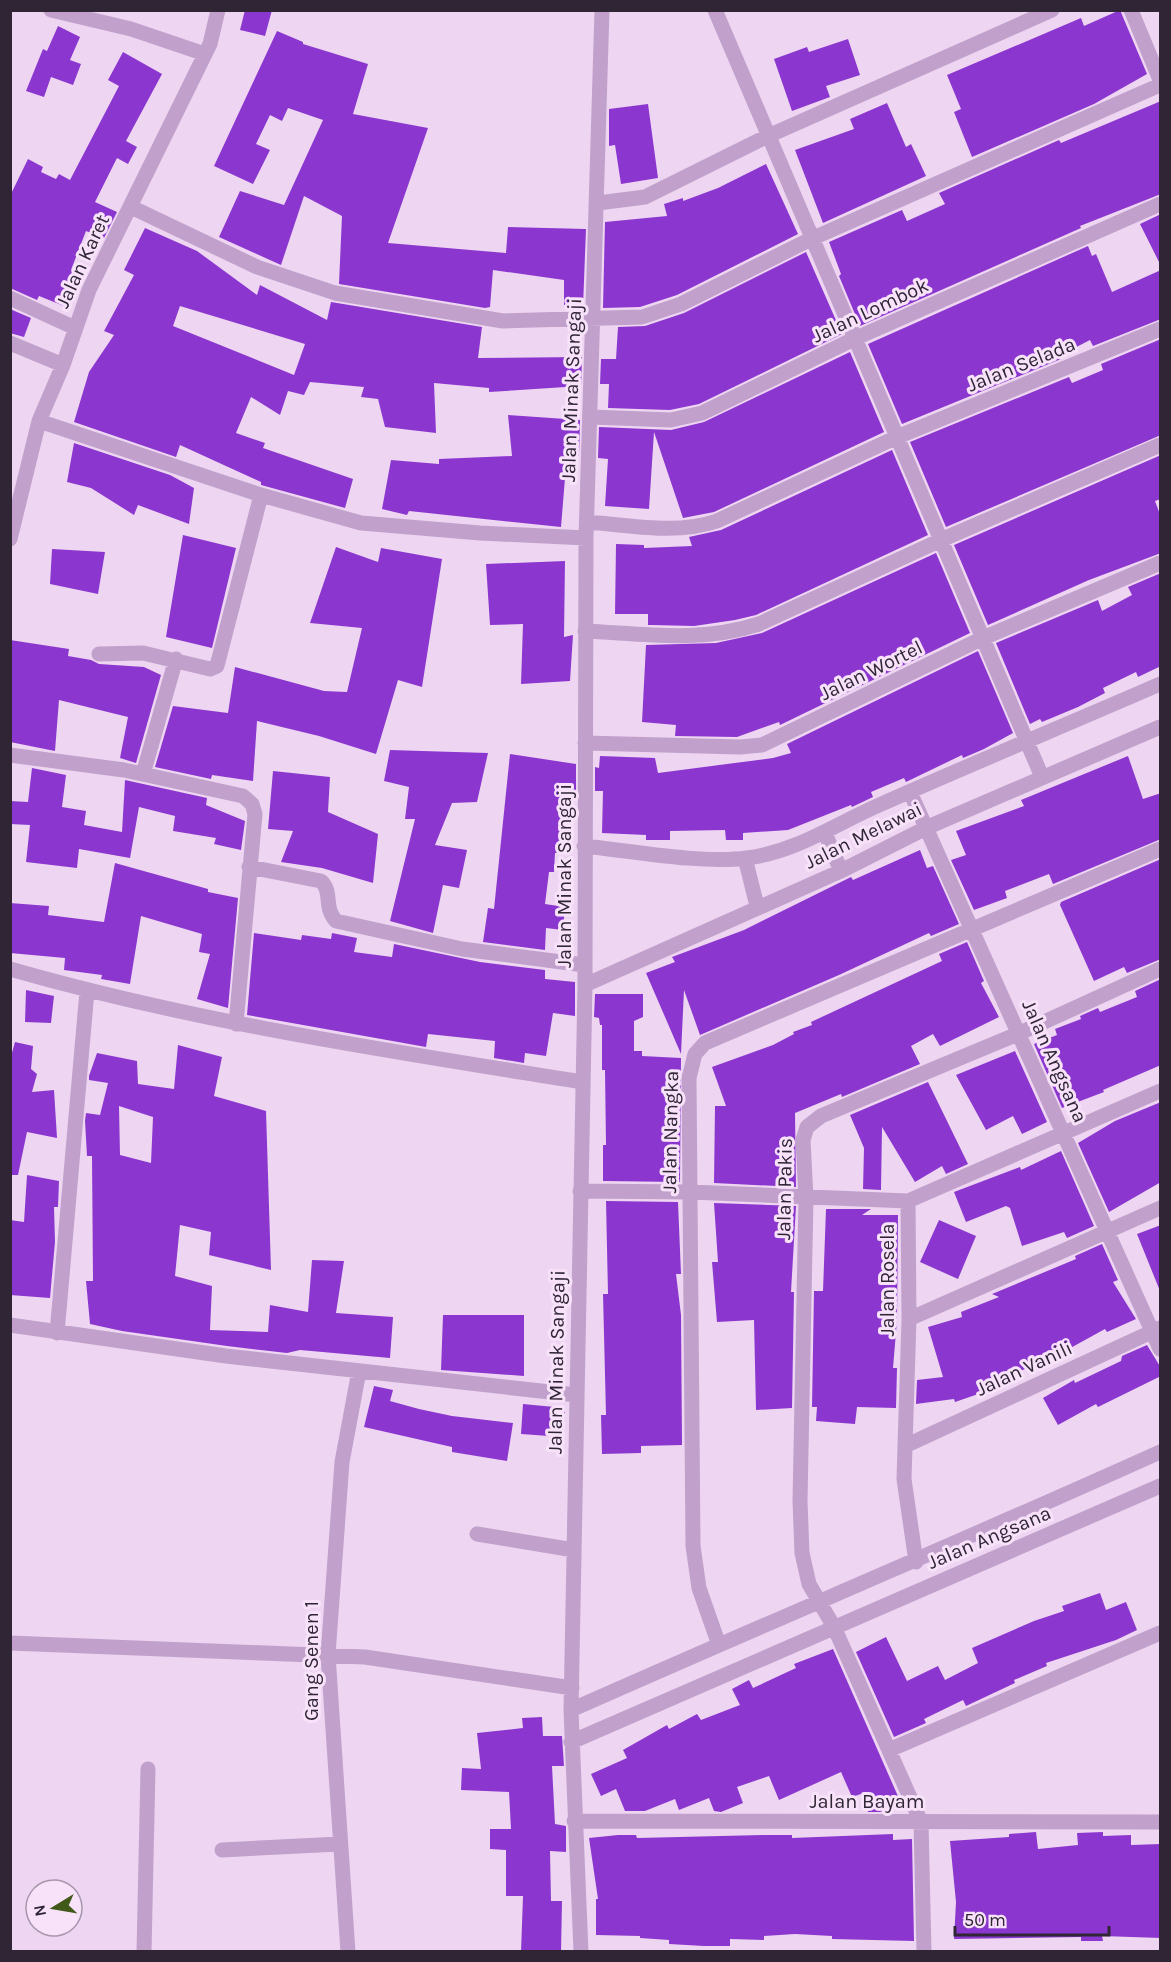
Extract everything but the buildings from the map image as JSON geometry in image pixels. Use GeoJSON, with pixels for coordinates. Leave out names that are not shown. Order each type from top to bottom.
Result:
{"type":"FeatureCollection","features":[{"type":"Feature","properties":{"kind":"street"},"geometry":{"type":"LineString","coordinates":[[51,10],[131,28],[205,54]]}},
{"type":"Feature","properties":{"kind":"street","name":"Jalan Karet"},"geometry":{"type":"LineString","coordinates":[[10,539],[39,421],[63,365],[89,290],[205,54],[218,10]]}},
{"type":"Feature","properties":{"kind":"street","name":"Jalan Minak Sangaji"},"geometry":{"type":"LineString","coordinates":[[581,1952],[571,1710],[585,985],[586,522],[595,319],[602,10]]}},
{"type":"Feature","properties":{"kind":"street"},"geometry":{"type":"LineString","coordinates":[[716,10],[811,239],[1042,777]]}},
{"type":"Feature","properties":{"kind":"street"},"geometry":{"type":"LineString","coordinates":[[598,203],[645,196],[768,136],[1052,10]]}},
{"type":"Feature","properties":{"kind":"street"},"geometry":{"type":"LineString","coordinates":[[1131,10],[1161,80]]}},
{"type":"Feature","properties":{"kind":"street"},"geometry":{"type":"LineString","coordinates":[[131,207],[257,267],[334,293],[503,321],[642,317],[672,308],[811,239],[1161,84]]}},
{"type":"Feature","properties":{"kind":"street","name":"Jalan Lombok"},"geometry":{"type":"LineString","coordinates":[[591,417],[671,420],[702,412],[854,339],[1161,204]]}},
{"type":"Feature","properties":{"kind":"street"},"geometry":{"type":"LineString","coordinates":[[10,298],[75,327]]}},
{"type":"Feature","properties":{"kind":"street","name":"Jalan Selada"},"geometry":{"type":"LineString","coordinates":[[586,522],[676,529],[699,527],[717,521],[897,437],[1161,329]]}},
{"type":"Feature","properties":{"kind":"street"},"geometry":{"type":"LineString","coordinates":[[10,343],[63,365]]}},
{"type":"Feature","properties":{"kind":"street"},"geometry":{"type":"LineString","coordinates":[[39,421],[261,495],[361,523],[480,533],[586,537]]}},
{"type":"Feature","properties":{"kind":"street"},"geometry":{"type":"LineString","coordinates":[[585,631],[699,637],[729,633],[759,624],[941,540],[1161,445]]}},
{"type":"Feature","properties":{"kind":"street"},"geometry":{"type":"LineString","coordinates":[[99,654],[143,653],[176,659],[210,669],[217,666],[261,495]]}},
{"type":"Feature","properties":{"kind":"street","name":"Jalan Wortel"},"geometry":{"type":"LineString","coordinates":[[585,743],[740,747],[762,745],[983,638],[1161,563]]}},
{"type":"Feature","properties":{"kind":"street"},"geometry":{"type":"LineString","coordinates":[[143,774],[176,659]]}},
{"type":"Feature","properties":{"kind":"street","name":"Jalan Melawai"},"geometry":{"type":"LineString","coordinates":[[585,846],[685,857],[746,858],[774,852],[825,833],[910,792],[1161,684]]}},
{"type":"Feature","properties":{"kind":"street","name":"Jalan Melawai"},"geometry":{"type":"LineString","coordinates":[[585,985],[757,906],[841,871],[928,827],[1161,727]]}},
{"type":"Feature","properties":{"kind":"street"},"geometry":{"type":"LineString","coordinates":[[10,755],[143,774],[243,796],[252,804],[255,814],[236,1024]]}},
{"type":"Feature","properties":{"kind":"street","name":"Jalan Angsana"},"geometry":{"type":"LineString","coordinates":[[910,792],[928,827],[1020,1033],[1106,1232],[1157,1329],[1161,1349]]}},
{"type":"Feature","properties":{"kind":"street"},"geometry":{"type":"LineString","coordinates":[[825,833],[841,871]]}},
{"type":"Feature","properties":{"kind":"street","name":"Jalan Nangka"},"geometry":{"type":"LineString","coordinates":[[719,1645],[699,1588],[693,1546],[689,1078],[695,1054],[705,1042],[1161,849]]}},
{"type":"Feature","properties":{"kind":"street"},"geometry":{"type":"LineString","coordinates":[[746,858],[757,906]]}},
{"type":"Feature","properties":{"kind":"street"},"geometry":{"type":"LineString","coordinates":[[249,867],[321,881],[328,891],[329,913],[336,921],[462,949],[584,965]]}},
{"type":"Feature","properties":{"kind":"street"},"geometry":{"type":"LineString","coordinates":[[10,969],[87,991],[306,1038],[582,1082]]}},
{"type":"Feature","properties":{"kind":"street","name":"Jalan Pakis"},"geometry":{"type":"LineString","coordinates":[[834,1627],[809,1584],[802,1553],[800,1501],[806,1198],[803,1140],[807,1127],[821,1116],[1020,1033],[1161,969]]}},
{"type":"Feature","properties":{"kind":"street"},"geometry":{"type":"LineString","coordinates":[[57,1333],[87,991]]}},
{"type":"Feature","properties":{"kind":"street","name":"Jalan Rosela"},"geometry":{"type":"LineString","coordinates":[[916,1562],[906,1497],[908,1201],[1161,1091]]}},
{"type":"Feature","properties":{"kind":"street"},"geometry":{"type":"LineString","coordinates":[[580,1191],[690,1192],[908,1201]]}},
{"type":"Feature","properties":{"kind":"street"},"geometry":{"type":"LineString","coordinates":[[909,1319],[1161,1208]]}},
{"type":"Feature","properties":{"kind":"street"},"geometry":{"type":"LineString","coordinates":[[10,1325],[226,1356],[577,1395]]}},
{"type":"Feature","properties":{"kind":"street","name":"Jalan Vanili"},"geometry":{"type":"LineString","coordinates":[[906,1446],[1157,1329]]}},
{"type":"Feature","properties":{"kind":"street","name":"Gang Senen 1"},"geometry":{"type":"LineString","coordinates":[[348,1952],[328,1655],[342,1462],[359,1371]]}},
{"type":"Feature","properties":{"kind":"street"},"geometry":{"type":"LineString","coordinates":[[571,1710],[817,1601],[916,1562],[1161,1452]]}},
{"type":"Feature","properties":{"kind":"street","name":"Jalan Angsana"},"geometry":{"type":"LineString","coordinates":[[571,1742],[1161,1486]]}},
{"type":"Feature","properties":{"kind":"street"},"geometry":{"type":"LineString","coordinates":[[477,1534],[574,1550]]}},
{"type":"Feature","properties":{"kind":"street"},"geometry":{"type":"LineString","coordinates":[[834,1627],[921,1822],[924,1952]]}},
{"type":"Feature","properties":{"kind":"street"},"geometry":{"type":"LineString","coordinates":[[889,1750],[1161,1633]]}},
{"type":"Feature","properties":{"kind":"street"},"geometry":{"type":"LineString","coordinates":[[10,1643],[365,1657],[572,1688]]}},
{"type":"Feature","properties":{"kind":"street"},"geometry":{"type":"LineString","coordinates":[[144,1952],[148,1769]]}},
{"type":"Feature","properties":{"kind":"street","name":"Jalan Bayam"},"geometry":{"type":"LineString","coordinates":[[574,1821],[1161,1822]]}},
{"type":"Feature","properties":{"kind":"street"},"geometry":{"type":"LineString","coordinates":[[222,1850],[339,1844]]}}]}
